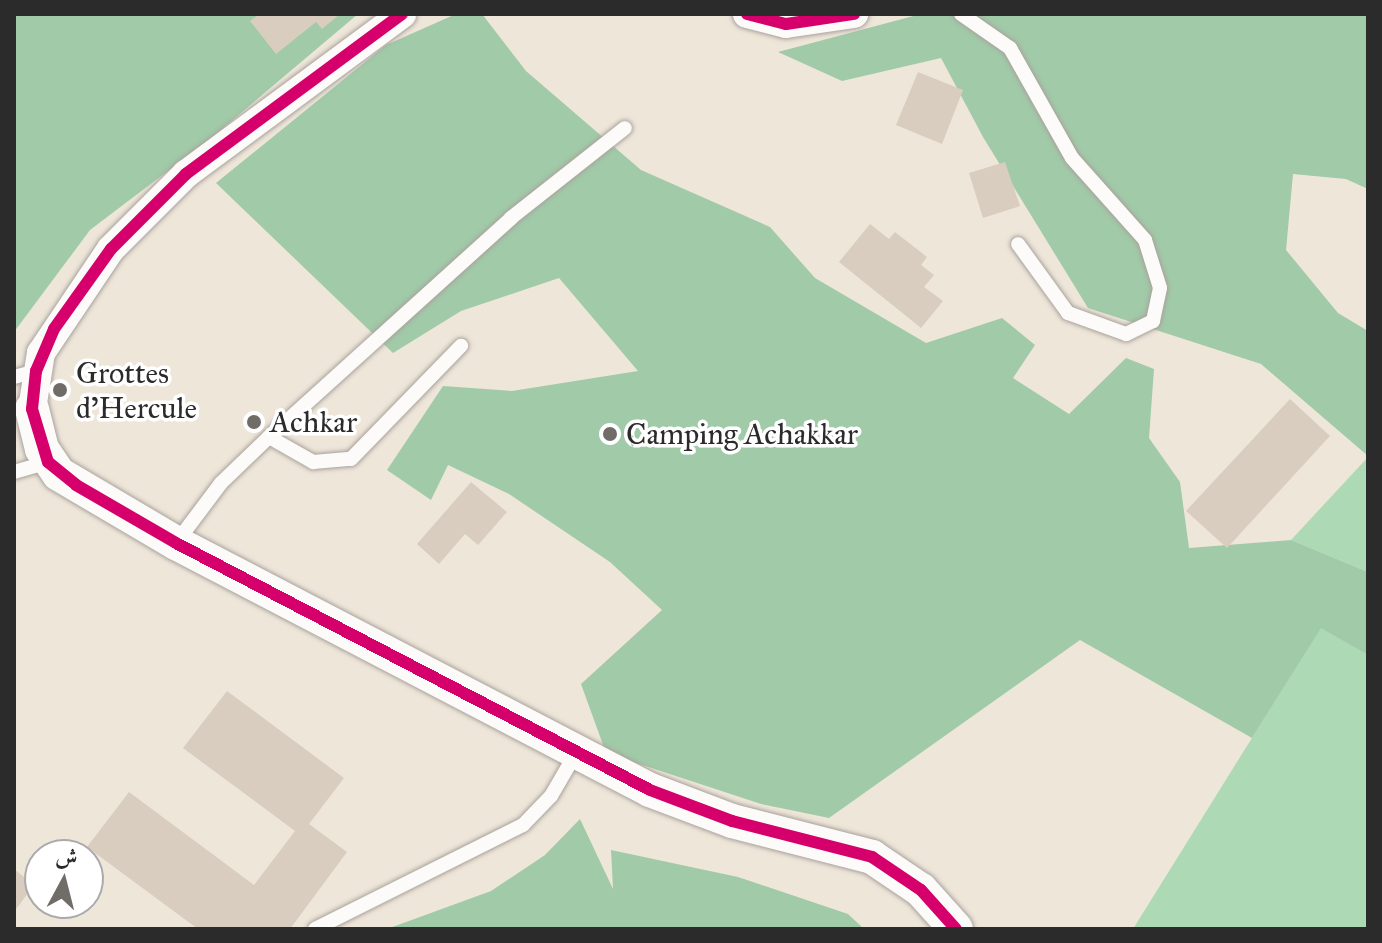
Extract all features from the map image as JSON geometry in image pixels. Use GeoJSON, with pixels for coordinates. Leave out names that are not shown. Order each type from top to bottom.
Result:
{"type":"FeatureCollection","features":[{"type":"Feature","properties":{"kind":"street"},"geometry":{"type":"LineString","coordinates":[[402,14],[186,174],[149,208],[65,311],[25,374],[48,462],[59,474],[176,543],[576,752],[692,809],[872,857],[921,890],[956,929]]}},
{"type":"Feature","properties":{"kind":"street"},"geometry":{"type":"LineString","coordinates":[[747,14],[786,24],[854,14]]}},
{"type":"Feature","properties":{"kind":"lane"},"geometry":{"type":"LineString","coordinates":[[961,14],[1010,48],[1072,158],[1145,240],[1160,288],[1153,321],[1126,334],[1068,313],[1018,244]]}},
{"type":"Feature","properties":{"kind":"lane"},"geometry":{"type":"LineString","coordinates":[[176,543],[221,483],[269,437],[511,218],[625,128]]}},
{"type":"Feature","properties":{"kind":"lane"},"geometry":{"type":"LineString","coordinates":[[269,437],[313,462],[351,459],[461,346]]}},
{"type":"Feature","properties":{"kind":"lane"},"geometry":{"type":"LineString","coordinates":[[14,472],[48,462]]}},
{"type":"Feature","properties":{"kind":"lane"},"geometry":{"type":"LineString","coordinates":[[315,929],[523,825],[551,796],[576,752]]}},
{"type":"Feature","properties":{"kind":"green space"},"geometry":{"type":"Polygon","coordinates":[[[14,14],[358,14],[210,139],[90,230],[14,332],[14,14]]]}},
{"type":"Feature","properties":{"kind":"green space","name":"Camping Achakkar"},"geometry":{"type":"Polygon","coordinates":[[[456,14],[482,14],[526,71],[641,170],[770,227],[815,278],[926,343],[1002,318],[1035,345],[1013,378],[1069,414],[1126,358],[1154,369],[1149,438],[1180,482],[1189,548],[1291,540],[1368,572],[1368,655],[1321,628],[1252,738],[1080,640],[829,818],[761,804],[606,753],[581,684],[662,610],[610,562],[509,494],[448,465],[431,500],[387,470],[443,386],[512,391],[638,371],[559,278],[461,311],[393,353],[216,183],[386,45],[456,14]]]}},
{"type":"Feature","properties":{"kind":"green space"},"geometry":{"type":"Polygon","coordinates":[[[921,14],[1368,14],[1368,189],[1346,179],[1293,174],[1286,250],[1338,313],[1368,331],[1368,456],[1261,364],[1088,308],[983,137],[941,58],[842,81],[778,52],[921,14]]]}},
{"type":"Feature","properties":{"kind":"green space"},"geometry":{"type":"Polygon","coordinates":[[[1368,457],[1368,572],[1291,540],[1368,457]]]}},
{"type":"Feature","properties":{"kind":"green space"},"geometry":{"type":"Polygon","coordinates":[[[1321,627],[1368,655],[1368,929],[1133,929],[1321,627]]]}},
{"type":"Feature","properties":{"kind":"green space"},"geometry":{"type":"Polygon","coordinates":[[[580,819],[613,889],[611,850],[738,877],[848,914],[864,929],[387,929],[491,891],[545,855],[580,819]]]}},
{"type":"Feature","properties":{"kind":"building"},"geometry":{"type":"Polygon","coordinates":[[[259,14],[340,14],[322,29],[316,22],[276,54],[250,21],[259,14]]]}},
{"type":"Feature","properties":{"kind":"building"},"geometry":{"type":"Polygon","coordinates":[[[918,72],[963,90],[942,144],[896,125],[918,72]]]}},
{"type":"Feature","properties":{"kind":"building"},"geometry":{"type":"Polygon","coordinates":[[[1005,162],[1020,206],[983,218],[969,173],[1005,162]]]}},
{"type":"Feature","properties":{"kind":"building"},"geometry":{"type":"Polygon","coordinates":[[[870,224],[889,239],[895,232],[927,257],[921,265],[934,275],[924,287],[943,301],[921,328],[839,262],[870,224]]]}},
{"type":"Feature","properties":{"kind":"building"},"geometry":{"type":"Polygon","coordinates":[[[1290,399],[1330,436],[1227,548],[1186,511],[1290,399]]]}},
{"type":"Feature","properties":{"kind":"building"},"geometry":{"type":"Polygon","coordinates":[[[471,482],[507,512],[478,545],[465,534],[439,564],[417,544],[471,482]]]}},
{"type":"Feature","properties":{"kind":"building"},"geometry":{"type":"Polygon","coordinates":[[[227,691],[344,778],[309,824],[347,852],[290,929],[198,929],[104,860],[104,839],[93,839],[129,792],[254,885],[295,831],[183,748],[227,691]]]}},
{"type":"Feature","properties":{"kind":"building"},"geometry":{"type":"Polygon","coordinates":[[[14,869],[24,877],[24,898],[14,912],[14,869]]]}},
{"type":"Feature","properties":{"kind":"cycle path"},"geometry":{"type":"LineString","coordinates":[[402,14],[186,174],[111,249],[54,329],[36,371],[32,409],[48,462],[76,485],[176,543],[650,790],[732,821],[872,857],[921,890],[956,929]]}},
{"type":"Feature","properties":{"kind":"cycle path"},"geometry":{"type":"LineString","coordinates":[[747,14],[786,24],[854,14]]}},
{"type":"Feature","properties":{"kind":"place","name":"Grottes d'Hercule"},"geometry":{"type":"Point","coordinates":[60,390]}},
{"type":"Feature","properties":{"kind":"place","name":"Achkar"},"geometry":{"type":"Point","coordinates":[254,422]}},
{"type":"Feature","properties":{"kind":"place","name":"Camping Achakkar"},"geometry":{"type":"Point","coordinates":[610,434]}}]}
